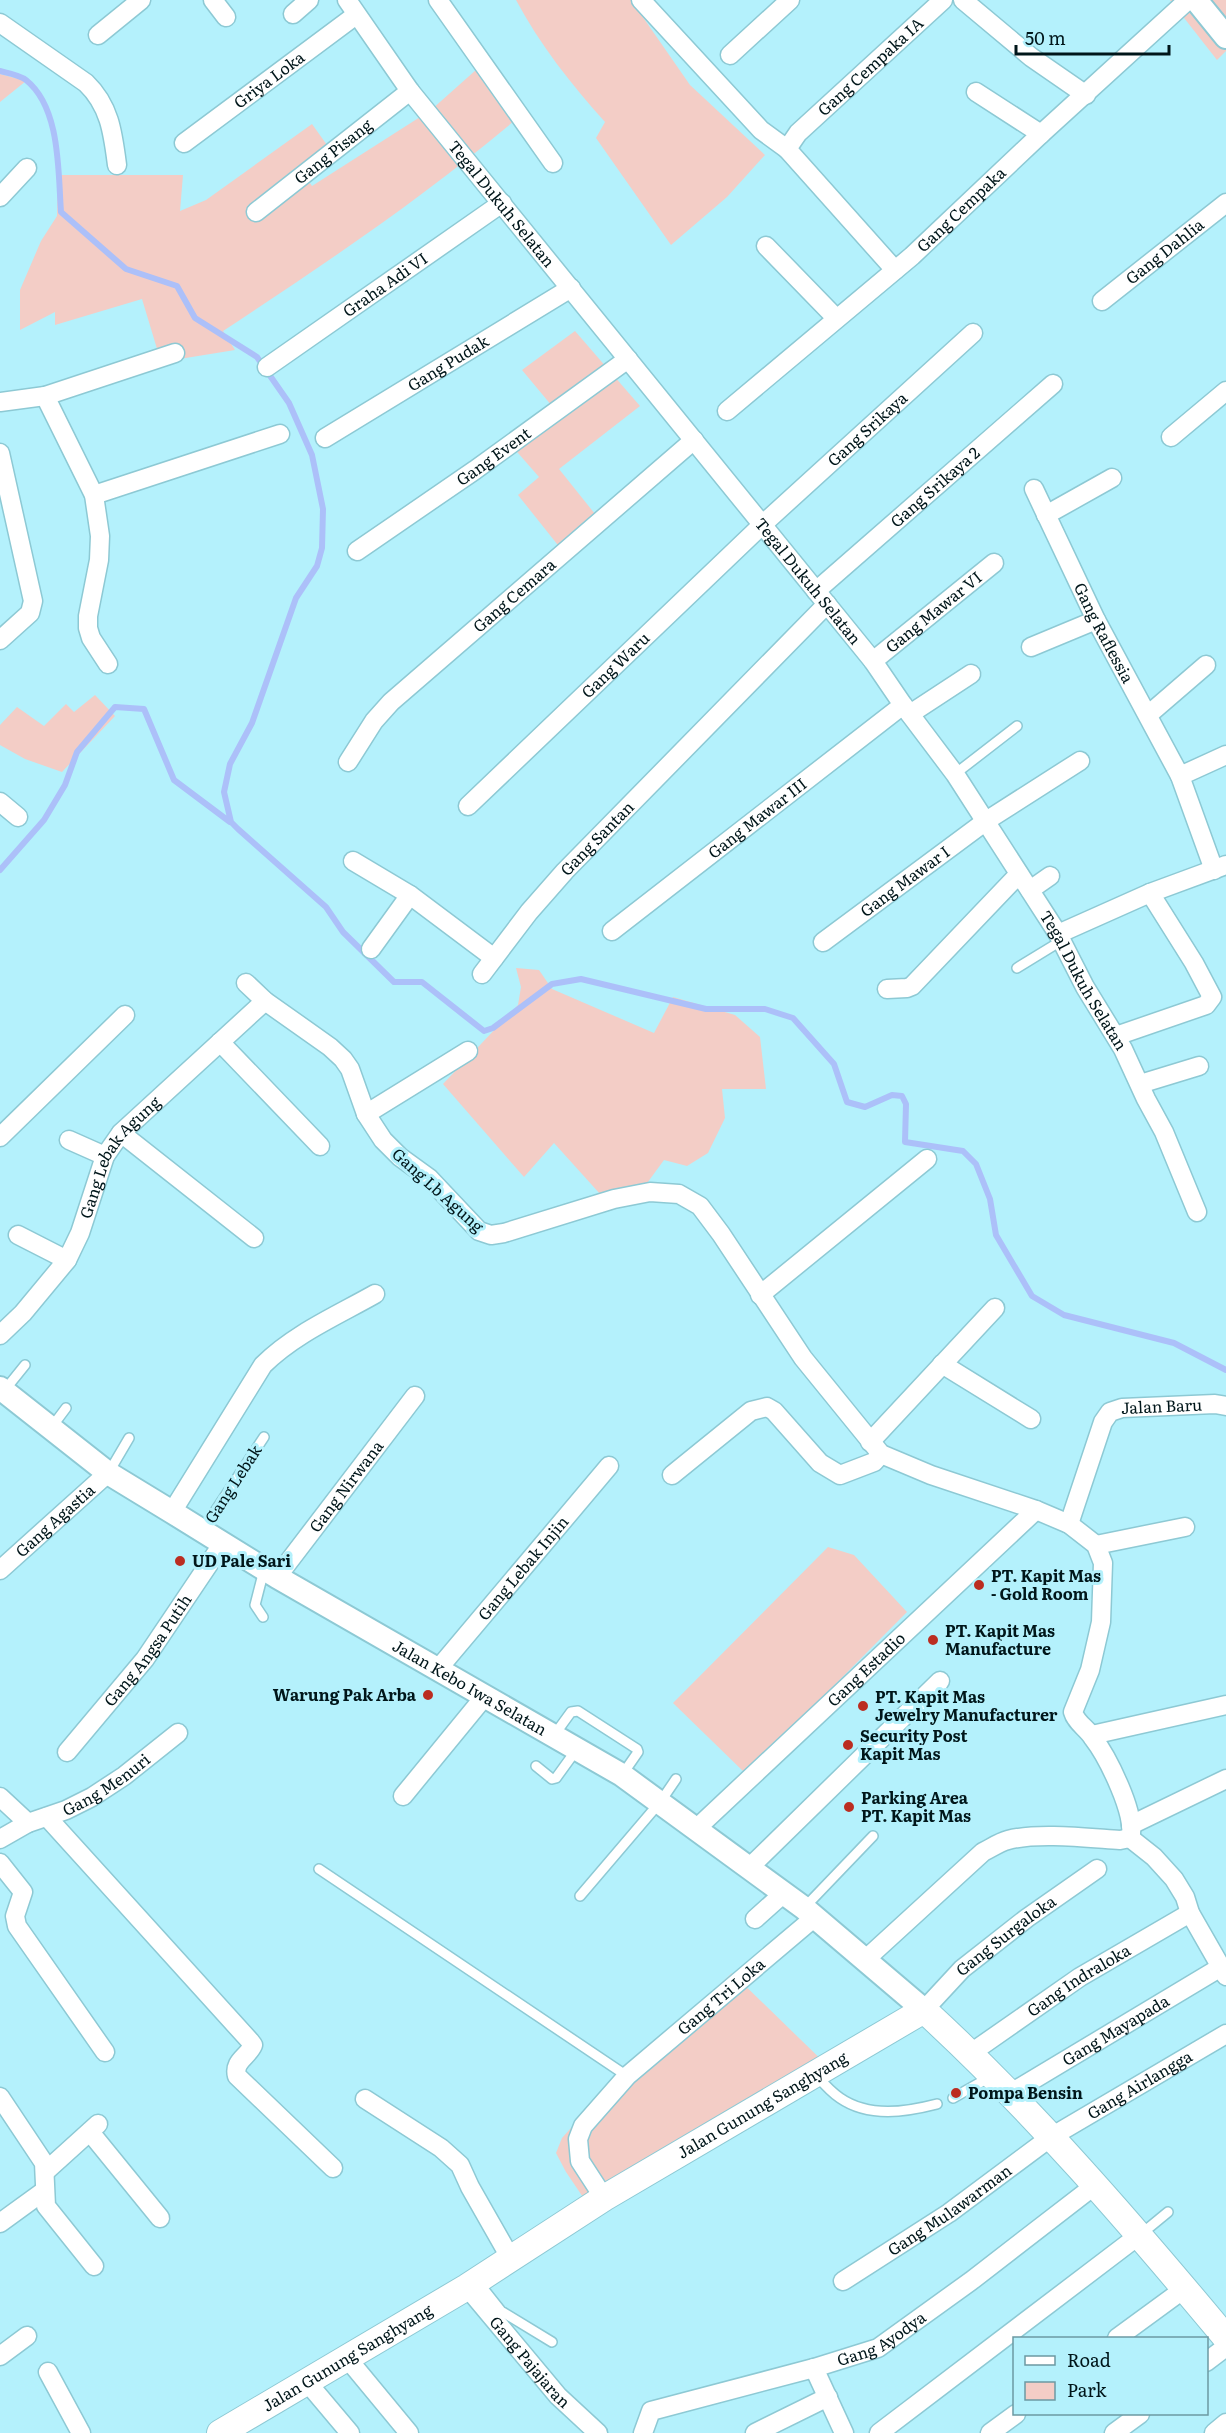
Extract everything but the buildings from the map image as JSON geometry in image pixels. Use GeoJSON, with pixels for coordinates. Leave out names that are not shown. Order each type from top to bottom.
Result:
{"type":"FeatureCollection","features":[{"type":"Feature","properties":{"kind":"main road"},"geometry":{"type":"LineString","coordinates":[[924,2010],[1002,2084],[1052,2137],[1224,2335]]}},
{"type":"Feature","properties":{"kind":"main road","name":"Jalan Gunung Sanghyang"},"geometry":{"type":"LineString","coordinates":[[220,2433],[472,2284],[604,2198],[924,2010]]}},
{"type":"Feature","properties":{"kind":"street"},"geometry":{"type":"LineString","coordinates":[[98,35],[141,0]]}},
{"type":"Feature","properties":{"kind":"street"},"geometry":{"type":"LineString","coordinates":[[213,0],[226,17]]}},
{"type":"Feature","properties":{"kind":"street"},"geometry":{"type":"LineString","coordinates":[[292,14],[309,0]]}},
{"type":"Feature","properties":{"kind":"street"},"geometry":{"type":"LineString","coordinates":[[438,0],[553,163]]}},
{"type":"Feature","properties":{"kind":"street"},"geometry":{"type":"LineString","coordinates":[[641,0],[761,130],[787,149],[895,270]]}},
{"type":"Feature","properties":{"kind":"street"},"geometry":{"type":"LineString","coordinates":[[730,55],[790,0]]}},
{"type":"Feature","properties":{"kind":"street","name":"Gang Cempaka IA"},"geometry":{"type":"LineString","coordinates":[[787,149],[798,133],[943,0]]}},
{"type":"Feature","properties":{"kind":"street"},"geometry":{"type":"LineString","coordinates":[[963,0],[1031,57],[1086,95]]}},
{"type":"Feature","properties":{"kind":"street","name":"Gang Cempaka"},"geometry":{"type":"LineString","coordinates":[[727,411],[912,256],[1188,0]]}},
{"type":"Feature","properties":{"kind":"street"},"geometry":{"type":"LineString","coordinates":[[1196,0],[1226,37]]}},
{"type":"Feature","properties":{"kind":"street","name":"Tegal Dukuh Selatan"},"geometry":{"type":"LineString","coordinates":[[351,7],[410,91],[873,661],[955,774],[1060,937],[1085,987],[1116,1036],[1164,1132],[1197,1212]]}},
{"type":"Feature","properties":{"kind":"street","name":"Griya Loka"},"geometry":{"type":"LineString","coordinates":[[184,143],[351,7]]}},
{"type":"Feature","properties":{"kind":"street"},"geometry":{"type":"LineString","coordinates":[[0,23],[86,83],[98,94],[106,108],[117,165]]}},
{"type":"Feature","properties":{"kind":"street","name":"Gang Pisang"},"geometry":{"type":"LineString","coordinates":[[256,212],[410,91]]}},
{"type":"Feature","properties":{"kind":"street"},"geometry":{"type":"LineString","coordinates":[[976,92],[1041,134]]}},
{"type":"Feature","properties":{"kind":"street"},"geometry":{"type":"LineString","coordinates":[[0,197],[27,168]]}},
{"type":"Feature","properties":{"kind":"street","name":"Graha Adi VI"},"geometry":{"type":"LineString","coordinates":[[267,367],[501,203]]}},
{"type":"Feature","properties":{"kind":"street","name":"Gang Dahlia"},"geometry":{"type":"LineString","coordinates":[[1102,301],[1226,203]]}},
{"type":"Feature","properties":{"kind":"street"},"geometry":{"type":"LineString","coordinates":[[765,246],[836,318]]}},
{"type":"Feature","properties":{"kind":"street","name":"Gang Pudak"},"geometry":{"type":"LineString","coordinates":[[325,438],[571,288]]}},
{"type":"Feature","properties":{"kind":"street","name":"Gang Srikaya"},"geometry":{"type":"LineString","coordinates":[[762,525],[973,333]]}},
{"type":"Feature","properties":{"kind":"street"},"geometry":{"type":"LineString","coordinates":[[0,402],[45,396],[175,353]]}},
{"type":"Feature","properties":{"kind":"street","name":"Gang Event"},"geometry":{"type":"LineString","coordinates":[[357,551],[475,470],[628,359]]}},
{"type":"Feature","properties":{"kind":"street","name":"Gang Srikaya 2"},"geometry":{"type":"LineString","coordinates":[[821,597],[1053,384]]}},
{"type":"Feature","properties":{"kind":"street"},"geometry":{"type":"LineString","coordinates":[[1172,437],[1226,391]]}},
{"type":"Feature","properties":{"kind":"street"},"geometry":{"type":"LineString","coordinates":[[45,396],[94,495],[100,536],[99,560],[88,616],[88,628],[91,638],[108,664]]}},
{"type":"Feature","properties":{"kind":"street"},"geometry":{"type":"LineString","coordinates":[[94,495],[280,434]]}},
{"type":"Feature","properties":{"kind":"street","name":"Gang Cemara"},"geometry":{"type":"LineString","coordinates":[[348,762],[374,721],[391,702],[694,440]]}},
{"type":"Feature","properties":{"kind":"street"},"geometry":{"type":"LineString","coordinates":[[0,453],[33,605],[30,613],[0,640]]}},
{"type":"Feature","properties":{"kind":"street"},"geometry":{"type":"LineString","coordinates":[[1046,515],[1112,478]]}},
{"type":"Feature","properties":{"kind":"street","name":"Gang Raflessia"},"geometry":{"type":"LineString","coordinates":[[1034,489],[1096,620],[1180,776],[1220,868]]}},
{"type":"Feature","properties":{"kind":"street","name":"Gang Waru"},"geometry":{"type":"LineString","coordinates":[[468,806],[762,525]]}},
{"type":"Feature","properties":{"kind":"street","name":"Gang Mawar VI"},"geometry":{"type":"LineString","coordinates":[[873,661],[994,563]]}},
{"type":"Feature","properties":{"kind":"street","name":"Gang Santan"},"geometry":{"type":"LineString","coordinates":[[482,974],[530,912],[599,835],[821,597]]}},
{"type":"Feature","properties":{"kind":"street"},"geometry":{"type":"LineString","coordinates":[[1031,647],[1096,620]]}},
{"type":"Feature","properties":{"kind":"street"},"geometry":{"type":"LineString","coordinates":[[1148,715],[1206,666]]}},
{"type":"Feature","properties":{"kind":"street","name":"Gang Mawar III"},"geometry":{"type":"LineString","coordinates":[[612,931],[906,709],[971,674]]}},
{"type":"Feature","properties":{"kind":"street"},"geometry":{"type":"LineString","coordinates":[[1180,776],[1226,754]]}},
{"type":"Feature","properties":{"kind":"street","name":"Gang Mawar I"},"geometry":{"type":"LineString","coordinates":[[823,942],[986,821],[1080,761]]}},
{"type":"Feature","properties":{"kind":"street"},"geometry":{"type":"LineString","coordinates":[[0,802],[18,817]]}},
{"type":"Feature","properties":{"kind":"street"},"geometry":{"type":"LineString","coordinates":[[353,861],[410,895],[494,958]]}},
{"type":"Feature","properties":{"kind":"street"},"geometry":{"type":"LineString","coordinates":[[1060,937],[1150,893],[1220,868]]}},
{"type":"Feature","properties":{"kind":"street"},"geometry":{"type":"LineString","coordinates":[[887,989],[912,986],[1019,874]]}},
{"type":"Feature","properties":{"kind":"street"},"geometry":{"type":"LineString","coordinates":[[1030,890],[1050,876]]}},
{"type":"Feature","properties":{"kind":"street"},"geometry":{"type":"LineString","coordinates":[[1116,1036],[1211,1002],[1212,997],[1194,963],[1150,893]]}},
{"type":"Feature","properties":{"kind":"street"},"geometry":{"type":"LineString","coordinates":[[371,949],[410,895]]}},
{"type":"Feature","properties":{"kind":"street","name":"Gang Lb Agung"},"geometry":{"type":"LineString","coordinates":[[246,983],[265,1001],[330,1047],[343,1059],[350,1069],[366,1114],[383,1140],[400,1157],[429,1178],[479,1231],[491,1235],[526,1227],[632,1195],[663,1191],[679,1194],[693,1201],[721,1234],[803,1358],[876,1448]]}},
{"type":"Feature","properties":{"kind":"street","name":"Gang Lebak Agung"},"geometry":{"type":"LineString","coordinates":[[0,1335],[23,1312],[67,1260],[80,1233],[105,1156],[121,1133],[265,1001]]}},
{"type":"Feature","properties":{"kind":"street"},"geometry":{"type":"LineString","coordinates":[[0,1137],[125,1015]]}},
{"type":"Feature","properties":{"kind":"street"},"geometry":{"type":"LineString","coordinates":[[220,1042],[320,1146]]}},
{"type":"Feature","properties":{"kind":"street"},"geometry":{"type":"LineString","coordinates":[[366,1114],[468,1051]]}},
{"type":"Feature","properties":{"kind":"street"},"geometry":{"type":"LineString","coordinates":[[1140,1084],[1199,1066]]}},
{"type":"Feature","properties":{"kind":"street"},"geometry":{"type":"LineString","coordinates":[[121,1133],[254,1238]]}},
{"type":"Feature","properties":{"kind":"street"},"geometry":{"type":"LineString","coordinates":[[69,1140],[105,1156]]}},
{"type":"Feature","properties":{"kind":"street"},"geometry":{"type":"LineString","coordinates":[[760,1295],[927,1159]]}},
{"type":"Feature","properties":{"kind":"street"},"geometry":{"type":"LineString","coordinates":[[18,1235],[67,1260]]}},
{"type":"Feature","properties":{"kind":"street"},"geometry":{"type":"LineString","coordinates":[[172,1512],[263,1365],[275,1353],[375,1294]]}},
{"type":"Feature","properties":{"kind":"street"},"geometry":{"type":"LineString","coordinates":[[672,1475],[751,1411],[767,1407],[774,1411],[820,1463],[840,1475],[868,1464],[876,1448],[942,1364],[995,1308]]}},
{"type":"Feature","properties":{"kind":"street"},"geometry":{"type":"LineString","coordinates":[[942,1364],[1031,1419]]}},
{"type":"Feature","properties":{"kind":"street","name":"Jalan Kebo Iwa Selatan"},"geometry":{"type":"LineString","coordinates":[[1,1391],[108,1473],[271,1573],[555,1734],[661,1801],[784,1893],[866,1959],[924,2010]]}},
{"type":"Feature","properties":{"kind":"street","name":"Gang Nirwana"},"geometry":{"type":"LineString","coordinates":[[271,1573],[415,1396]]}},
{"type":"Feature","properties":{"kind":"street","name":"Jalan Baru"},"geometry":{"type":"LineString","coordinates":[[1069,1524],[1103,1422],[1110,1412],[1122,1408],[1215,1404],[1226,1406]]}},
{"type":"Feature","properties":{"kind":"street"},"geometry":{"type":"LineString","coordinates":[[876,1448],[931,1475],[1036,1510],[1069,1524],[1096,1545],[1103,1563],[1101,1622],[1090,1670],[1074,1712],[1078,1722],[1092,1735],[1108,1760],[1120,1786],[1131,1832],[1174,1879],[1187,1901],[1190,1913],[1223,1971]]}},
{"type":"Feature","properties":{"kind":"street","name":"Gang Lebak Injin"},"geometry":{"type":"LineString","coordinates":[[438,1669],[609,1466]]}},
{"type":"Feature","properties":{"kind":"street","name":"Gang Agastia"},"geometry":{"type":"LineString","coordinates":[[0,1570],[108,1473]]}},
{"type":"Feature","properties":{"kind":"street","name":"Gang Estadio"},"geometry":{"type":"LineString","coordinates":[[697,1828],[1036,1510]]}},
{"type":"Feature","properties":{"kind":"street"},"geometry":{"type":"LineString","coordinates":[[1096,1545],[1185,1527]]}},
{"type":"Feature","properties":{"kind":"street","name":"Gang Angsa Putih"},"geometry":{"type":"LineString","coordinates":[[67,1752],[145,1659],[223,1543]]}},
{"type":"Feature","properties":{"kind":"street"},"geometry":{"type":"LineString","coordinates":[[749,1868],[940,1681]]}},
{"type":"Feature","properties":{"kind":"street"},"geometry":{"type":"LineString","coordinates":[[403,1796],[485,1696]]}},
{"type":"Feature","properties":{"kind":"street"},"geometry":{"type":"LineString","coordinates":[[1092,1735],[1226,1705]]}},
{"type":"Feature","properties":{"kind":"street","name":"Gang Menuri"},"geometry":{"type":"LineString","coordinates":[[0,1839],[22,1818],[47,1817],[66,1810],[108,1787],[178,1733]]}},
{"type":"Feature","properties":{"kind":"street"},"geometry":{"type":"LineString","coordinates":[[866,1959],[983,1852],[996,1845],[1009,1840],[1030,1837],[1120,1840],[1226,1779]]}},
{"type":"Feature","properties":{"kind":"street"},"geometry":{"type":"LineString","coordinates":[[0,1797],[22,1818]]}},
{"type":"Feature","properties":{"kind":"street"},"geometry":{"type":"LineString","coordinates":[[47,1817],[253,2045],[237,2064],[237,2076],[333,2168]]}},
{"type":"Feature","properties":{"kind":"street"},"geometry":{"type":"LineString","coordinates":[[0,1863],[23,1892],[15,1916],[17,1926],[105,2052]]}},
{"type":"Feature","properties":{"kind":"street","name":"Gang Surgaloka"},"geometry":{"type":"LineString","coordinates":[[924,2010],[962,1969],[1096,1869]]}},
{"type":"Feature","properties":{"kind":"street"},"geometry":{"type":"LineString","coordinates":[[755,1919],[784,1893]]}},
{"type":"Feature","properties":{"kind":"street","name":"Gang Tri Loka"},"geometry":{"type":"LineString","coordinates":[[604,2198],[580,2161],[578,2139],[583,2126],[627,2076],[809,1913]]}},
{"type":"Feature","properties":{"kind":"street","name":"Gang Indraloka"},"geometry":{"type":"LineString","coordinates":[[970,2053],[1080,1977],[1190,1913]]}},
{"type":"Feature","properties":{"kind":"street","name":"Gang Mayapada"},"geometry":{"type":"LineString","coordinates":[[1002,2084],[1223,1971]]}},
{"type":"Feature","properties":{"kind":"street","name":"Gang Airlangga"},"geometry":{"type":"LineString","coordinates":[[1052,2137],[1226,2034]]}},
{"type":"Feature","properties":{"kind":"street"},"geometry":{"type":"LineString","coordinates":[[0,2099],[39,2153],[46,2171],[44,2191],[46,2206],[52,2217],[94,2266]]}},
{"type":"Feature","properties":{"kind":"street"},"geometry":{"type":"LineString","coordinates":[[365,2099],[441,2148],[460,2165],[511,2259]]}},
{"type":"Feature","properties":{"kind":"street"},"geometry":{"type":"LineString","coordinates":[[46,2171],[94,2128],[160,2218]]}},
{"type":"Feature","properties":{"kind":"street","name":"Gang Mulawarman"},"geometry":{"type":"LineString","coordinates":[[843,2281],[949,2213],[1052,2137]]}},
{"type":"Feature","properties":{"kind":"street","name":"Gang Ayodya"},"geometry":{"type":"LineString","coordinates":[[643,2433],[651,2412],[814,2368],[878,2348],[971,2281],[1094,2186]]}},
{"type":"Feature","properties":{"kind":"street"},"geometry":{"type":"LineString","coordinates":[[0,2223],[44,2191]]}},
{"type":"Feature","properties":{"kind":"street"},"geometry":{"type":"LineString","coordinates":[[879,2433],[1138,2236]]}},
{"type":"Feature","properties":{"kind":"street","name":"Gang Pajajaran"},"geometry":{"type":"LineString","coordinates":[[472,2284],[558,2396],[598,2433]]}},
{"type":"Feature","properties":{"kind":"street"},"geometry":{"type":"LineString","coordinates":[[1118,2337],[1184,2289]]}},
{"type":"Feature","properties":{"kind":"street"},"geometry":{"type":"LineString","coordinates":[[1208,2359],[1224,2335]]}},
{"type":"Feature","properties":{"kind":"street"},"geometry":{"type":"LineString","coordinates":[[0,2356],[27,2336]]}},
{"type":"Feature","properties":{"kind":"street"},"geometry":{"type":"LineString","coordinates":[[347,2358],[410,2433]]}},
{"type":"Feature","properties":{"kind":"street"},"geometry":{"type":"LineString","coordinates":[[814,2368],[843,2433]]}},
{"type":"Feature","properties":{"kind":"street"},"geometry":{"type":"LineString","coordinates":[[48,2372],[81,2433]]}},
{"type":"Feature","properties":{"kind":"street"},"geometry":{"type":"LineString","coordinates":[[307,2382],[350,2433]]}},
{"type":"Feature","properties":{"kind":"street"},"geometry":{"type":"LineString","coordinates":[[755,2433],[828,2397]]}},
{"type":"Feature","properties":{"kind":"street"},"geometry":{"type":"LineString","coordinates":[[990,2433],[1015,2415]]}},
{"type":"Feature","properties":{"kind":"street"},"geometry":{"type":"LineString","coordinates":[[1114,2433],[1139,2415]]}},
{"type":"Feature","properties":{"kind":"street"},"geometry":{"type":"LineString","coordinates":[[1214,2433],[1226,2423]]}},
{"type":"Feature","properties":{"kind":"lane"},"geometry":{"type":"LineString","coordinates":[[955,774],[1017,726]]}},
{"type":"Feature","properties":{"kind":"lane"},"geometry":{"type":"LineString","coordinates":[[1017,968],[1060,937]]}},
{"type":"Feature","properties":{"kind":"lane"},"geometry":{"type":"LineString","coordinates":[[1,1391],[25,1365]]}},
{"type":"Feature","properties":{"kind":"lane"},"geometry":{"type":"LineString","coordinates":[[51,1428],[66,1408]]}},
{"type":"Feature","properties":{"kind":"lane","name":"Gang Lebak"},"geometry":{"type":"LineString","coordinates":[[202,1531],[264,1437]]}},
{"type":"Feature","properties":{"kind":"lane"},"geometry":{"type":"LineString","coordinates":[[108,1473],[129,1438]]}},
{"type":"Feature","properties":{"kind":"lane"},"geometry":{"type":"LineString","coordinates":[[262,1617],[255,1605],[271,1573]]}},
{"type":"Feature","properties":{"kind":"lane"},"geometry":{"type":"LineString","coordinates":[[555,1734],[571,1712],[578,1711],[637,1749],[638,1752],[622,1775]]}},
{"type":"Feature","properties":{"kind":"lane"},"geometry":{"type":"LineString","coordinates":[[536,1766],[552,1779],[556,1778],[578,1748]]}},
{"type":"Feature","properties":{"kind":"lane"},"geometry":{"type":"LineString","coordinates":[[580,1896],[661,1801],[676,1779]]}},
{"type":"Feature","properties":{"kind":"lane"},"geometry":{"type":"LineString","coordinates":[[809,1913],[873,1836]]}},
{"type":"Feature","properties":{"kind":"lane"},"geometry":{"type":"LineString","coordinates":[[319,1869],[627,2076]]}},
{"type":"Feature","properties":{"kind":"lane"},"geometry":{"type":"LineString","coordinates":[[816,2075],[840,2098],[861,2108],[884,2112],[938,2104]]}},
{"type":"Feature","properties":{"kind":"lane"},"geometry":{"type":"LineString","coordinates":[[953,2098],[1002,2084]]}},
{"type":"Feature","properties":{"kind":"lane"},"geometry":{"type":"LineString","coordinates":[[1138,2236],[1168,2212]]}},
{"type":"Feature","properties":{"kind":"lane"},"geometry":{"type":"LineString","coordinates":[[472,2284],[501,2311],[552,2342]]}},
{"type":"Feature","properties":{"kind":"green space"},"geometry":{"type":"Polygon","coordinates":[[[516,0],[631,0],[690,85],[765,155],[727,197],[671,245],[596,138],[605,122],[557,64],[535,33],[516,0]]]}},
{"type":"Feature","properties":{"kind":"green space"},"geometry":{"type":"Polygon","coordinates":[[[1170,0],[1226,0],[1226,51],[1217,60],[1170,0]]]}},
{"type":"Feature","properties":{"kind":"green space"},"geometry":{"type":"Polygon","coordinates":[[[486,61],[527,110],[455,169],[379,225],[223,331],[235,350],[161,362],[142,299],[55,325],[55,312],[20,330],[20,290],[41,241],[57,216],[58,175],[183,175],[180,211],[206,200],[312,124],[332,152],[301,170],[312,186],[431,110],[486,61]]]}},
{"type":"Feature","properties":{"kind":"green space"},"geometry":{"type":"Polygon","coordinates":[[[0,74],[26,81],[0,102],[0,74]]]}},
{"type":"Feature","properties":{"kind":"green space"},"geometry":{"type":"Polygon","coordinates":[[[575,331],[640,406],[559,469],[603,524],[565,554],[518,495],[539,477],[511,445],[557,412],[522,370],[575,331]]]}},
{"type":"Feature","properties":{"kind":"green space"},"geometry":{"type":"Polygon","coordinates":[[[95,695],[115,716],[62,772],[25,759],[0,745],[0,725],[17,707],[44,726],[66,704],[74,712],[95,695]]]}},
{"type":"Feature","properties":{"kind":"green space"},"geometry":{"type":"Polygon","coordinates":[[[516,968],[539,970],[552,989],[654,1033],[673,997],[735,1015],[760,1037],[766,1089],[722,1089],[725,1118],[708,1153],[687,1166],[664,1160],[634,1201],[610,1205],[554,1143],[524,1177],[443,1084],[518,1005],[521,987],[516,968]]]}},
{"type":"Feature","properties":{"kind":"green space"},"geometry":{"type":"Polygon","coordinates":[[[828,1547],[854,1555],[907,1612],[746,1774],[673,1703],[828,1547]]]}},
{"type":"Feature","properties":{"kind":"green space"},"geometry":{"type":"Polygon","coordinates":[[[732,1973],[833,2071],[593,2212],[556,2153],[562,2138],[603,2092],[732,1973]]]}},
{"type":"Feature","properties":{"kind":"waterway"},"geometry":{"type":"LineString","coordinates":[[0,71],[26,80],[46,107],[56,142],[61,212],[126,269],[177,286],[195,318],[257,357],[289,403],[312,455],[323,509],[322,548],[317,566],[296,598],[252,723],[230,764],[224,792],[231,822],[326,907],[343,932],[394,982],[422,982],[484,1031],[493,1028],[552,984],[581,979],[706,1009],[765,1009],[793,1018],[834,1064],[847,1102],[865,1107],[892,1095],[902,1096],[906,1104],[905,1142],[963,1151],[976,1164],[990,1199],[996,1235],[1032,1296],[1064,1315],[1174,1343],[1226,1370]]}},
{"type":"Feature","properties":{"kind":"waterway"},"geometry":{"type":"LineString","coordinates":[[0,870],[44,820],[65,785],[77,752],[115,707],[144,709],[174,780],[230,822]]}},
{"type":"Feature","properties":{"kind":"place","name":"UD Pale Sari"},"geometry":{"type":"Point","coordinates":[180,1561]}},
{"type":"Feature","properties":{"kind":"place","name":"PT. Kapit Mas - Gold Room"},"geometry":{"type":"Point","coordinates":[979,1585]}},
{"type":"Feature","properties":{"kind":"place","name":"PT. Kapit Mas Manufacture"},"geometry":{"type":"Point","coordinates":[933,1640]}},
{"type":"Feature","properties":{"kind":"place","name":"Warung Pak Arba"},"geometry":{"type":"Point","coordinates":[428,1695]}},
{"type":"Feature","properties":{"kind":"place","name":"PT. Kapit Mas Jewelry Manufacturer"},"geometry":{"type":"Point","coordinates":[863,1706]}},
{"type":"Feature","properties":{"kind":"place","name":"Security Post Kapit Mas"},"geometry":{"type":"Point","coordinates":[848,1745]}},
{"type":"Feature","properties":{"kind":"place","name":"Parking Area PT. Kapit Mas"},"geometry":{"type":"Point","coordinates":[849,1807]}},
{"type":"Feature","properties":{"kind":"place","name":"Pompa Bensin"},"geometry":{"type":"Point","coordinates":[956,2093]}}]}
